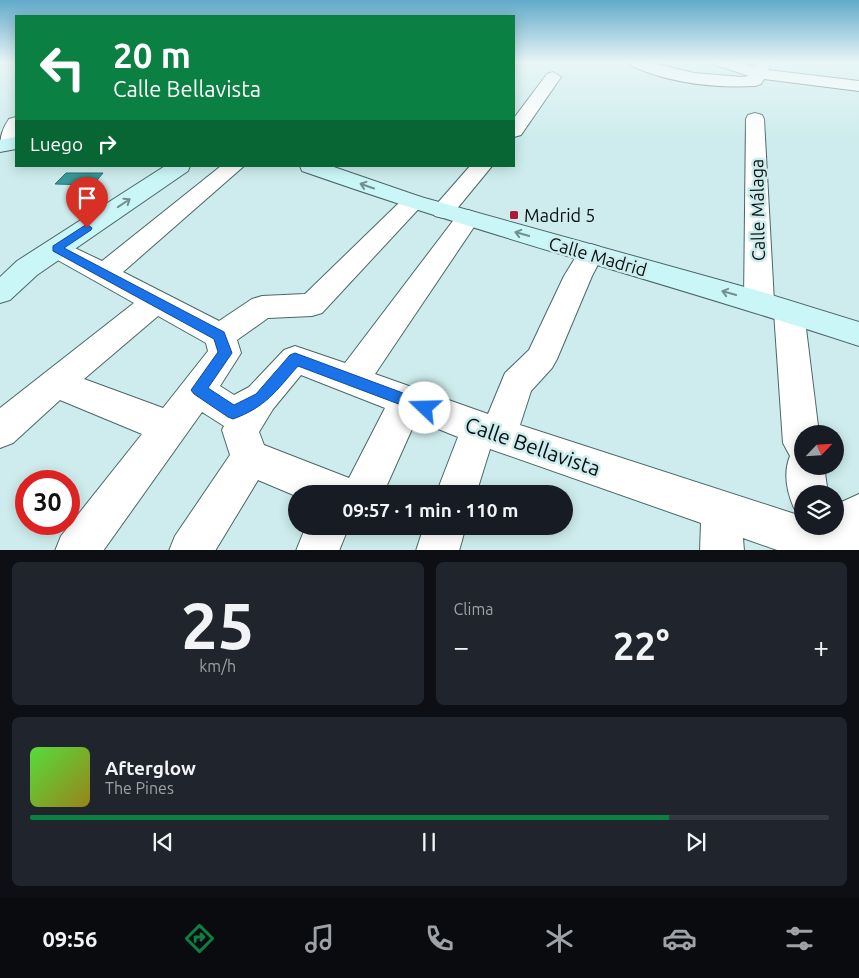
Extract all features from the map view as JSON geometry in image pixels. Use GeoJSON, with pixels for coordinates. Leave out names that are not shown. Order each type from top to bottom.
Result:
{"type":"FeatureCollection","features":[{"type":"Feature","properties":{"kind":"street"},"geometry":{"type":"LineString","coordinates":[[515,130],[545,88]]}},
{"type":"Feature","properties":{"kind":"street","name":"Calle Málaga"},"geometry":{"type":"LineString","coordinates":[[755,119],[774,307],[798,425]]}},
{"type":"Feature","properties":{"kind":"street"},"geometry":{"type":"LineString","coordinates":[[8,144],[15,126]]}},
{"type":"Feature","properties":{"kind":"street"},"geometry":{"type":"LineString","coordinates":[[0,293],[27,268],[178,167]]}},
{"type":"Feature","properties":{"kind":"street"},"geometry":{"type":"LineString","coordinates":[[103,274],[233,167]]}},
{"type":"Feature","properties":{"kind":"street","name":"Calle Madrid"},"geometry":{"type":"LineString","coordinates":[[313,167],[414,202],[774,307],[859,334]]}},
{"type":"Feature","properties":{"kind":"street"},"geometry":{"type":"LineString","coordinates":[[352,380],[455,214],[481,167]]}},
{"type":"Feature","properties":{"kind":"street"},"geometry":{"type":"LineString","coordinates":[[220,336],[262,307],[312,305],[414,202]]}},
{"type":"Feature","properties":{"kind":"street"},"geometry":{"type":"LineString","coordinates":[[56,248],[220,336],[225,353],[76,550]]}},
{"type":"Feature","properties":{"kind":"street"},"geometry":{"type":"LineString","coordinates":[[461,485],[488,432],[517,383],[541,359],[578,276],[590,254]]}},
{"type":"Feature","properties":{"kind":"street"},"geometry":{"type":"LineString","coordinates":[[0,431],[55,383],[156,302]]}},
{"type":"Feature","properties":{"kind":"street","name":"Calle Bellavista"},"geometry":{"type":"LineString","coordinates":[[198,390],[233,413],[261,398],[295,359],[488,432],[722,510],[822,539]]}},
{"type":"Feature","properties":{"kind":"street"},"geometry":{"type":"LineString","coordinates":[[55,383],[170,428]]}},
{"type":"Feature","properties":{"kind":"street"},"geometry":{"type":"LineString","coordinates":[[261,398],[240,430],[250,458],[318,485]]}},
{"type":"Feature","properties":{"kind":"street"},"geometry":{"type":"LineString","coordinates":[[366,485],[407,401]]}},
{"type":"Feature","properties":{"kind":"street"},"geometry":{"type":"LineString","coordinates":[[190,550],[250,458]]}},
{"type":"Feature","properties":{"kind":"street"},"geometry":{"type":"LineString","coordinates":[[722,510],[722,550]]}},
{"type":"Feature","properties":{"kind":"street"},"geometry":{"type":"LineString","coordinates":[[822,539],[859,515]]}},
{"type":"Feature","properties":{"kind":"street"},"geometry":{"type":"LineString","coordinates":[[317,550],[324,535]]}},
{"type":"Feature","properties":{"kind":"street"},"geometry":{"type":"LineString","coordinates":[[437,550],[442,535]]}},
{"type":"Feature","properties":{"kind":"water"},"geometry":{"type":"Polygon","coordinates":[[[66,173],[103,173],[93,185],[55,184],[66,173]]]}},
{"type":"Feature","properties":{"kind":"place","name":"Madrid 5"},"geometry":{"type":"Point","coordinates":[514,215]}},
{"type":"Feature","properties":{"kind":"route"},"geometry":{"type":"LineString","coordinates":[[87,228],[56,248],[220,336],[225,353],[198,390],[233,413],[261,398],[295,359],[425,408]]}}]}
